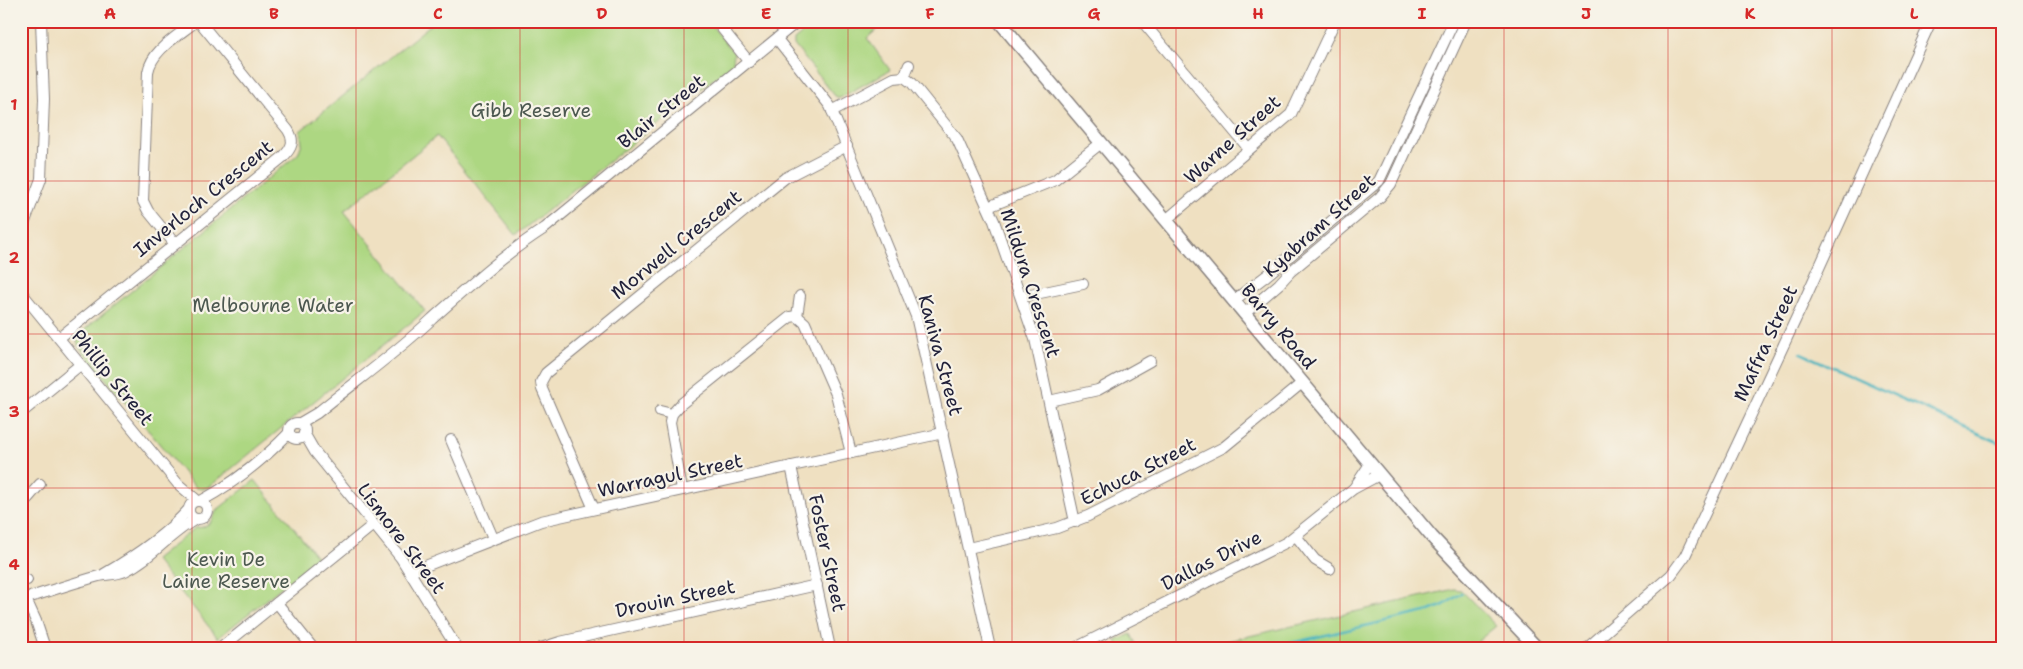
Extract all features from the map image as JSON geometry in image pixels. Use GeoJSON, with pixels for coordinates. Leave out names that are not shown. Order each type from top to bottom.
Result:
{"type":"FeatureCollection","features":[{"type":"Feature","properties":{"kind":"main road","name":"Barry Road"},"geometry":{"type":"LineString","coordinates":[[999,21],[1432,537],[1538,648]]}},
{"type":"Feature","properties":{"kind":"street"},"geometry":{"type":"LineString","coordinates":[[21,232],[41,179],[44,99],[41,21]]}},
{"type":"Feature","properties":{"kind":"street"},"geometry":{"type":"LineString","coordinates":[[175,244],[148,211],[143,201],[148,72],[154,57],[198,21]]}},
{"type":"Feature","properties":{"kind":"street","name":"Inverloch Crescent"},"geometry":{"type":"LineString","coordinates":[[59,338],[283,156],[292,143],[288,130],[198,21]]}},
{"type":"Feature","properties":{"kind":"street"},"geometry":{"type":"LineString","coordinates":[[716,21],[749,62]]}},
{"type":"Feature","properties":{"kind":"street","name":"Blair Street"},"geometry":{"type":"LineString","coordinates":[[101,576],[134,556],[197,505],[225,488],[276,446],[298,433],[317,414],[432,320],[459,302],[506,264],[544,228],[798,21]]}},
{"type":"Feature","properties":{"kind":"street"},"geometry":{"type":"LineString","coordinates":[[1142,21],[1249,149]]}},
{"type":"Feature","properties":{"kind":"street","name":"Warne Street"},"geometry":{"type":"LineString","coordinates":[[1166,220],[1291,114],[1335,21]]}},
{"type":"Feature","properties":{"kind":"street","name":"Kyabram Street"},"geometry":{"type":"LineString","coordinates":[[1233,301],[1374,186],[1383,175],[1454,21]]}},
{"type":"Feature","properties":{"kind":"street","name":"Kyabram Street"},"geometry":{"type":"LineString","coordinates":[[1244,314],[1290,272],[1380,197],[1391,184],[1466,21]]}},
{"type":"Feature","properties":{"kind":"street","name":"Maffra Street"},"geometry":{"type":"LineString","coordinates":[[1587,648],[1671,575],[1685,556],[1798,316],[1930,21]]}},
{"type":"Feature","properties":{"kind":"street","name":"Kaniva Street"},"geometry":{"type":"LineString","coordinates":[[777,39],[827,101],[918,320],[990,648]]}},
{"type":"Feature","properties":{"kind":"street"},"geometry":{"type":"LineString","coordinates":[[832,111],[894,78],[904,77],[909,65]]}},
{"type":"Feature","properties":{"kind":"street","name":"Mildura Crescent"},"geometry":{"type":"LineString","coordinates":[[904,77],[912,83],[954,134],[988,207],[1035,340],[1075,522]]}},
{"type":"Feature","properties":{"kind":"street"},"geometry":{"type":"LineString","coordinates":[[988,207],[1055,180],[1101,143]]}},
{"type":"Feature","properties":{"kind":"street","name":"Morwell Crescent"},"geometry":{"type":"LineString","coordinates":[[594,509],[536,384],[548,371],[785,178],[847,146]]}},
{"type":"Feature","properties":{"kind":"street"},"geometry":{"type":"LineString","coordinates":[[1395,149],[1406,154]]}},
{"type":"Feature","properties":{"kind":"street"},"geometry":{"type":"LineString","coordinates":[[1021,298],[1083,284]]}},
{"type":"Feature","properties":{"kind":"street","name":"Phillip Street"},"geometry":{"type":"LineString","coordinates":[[21,292],[197,505],[191,515],[196,519]]}},
{"type":"Feature","properties":{"kind":"street"},"geometry":{"type":"LineString","coordinates":[[796,316],[800,296]]}},
{"type":"Feature","properties":{"kind":"street"},"geometry":{"type":"LineString","coordinates":[[682,490],[671,430],[672,414],[681,404],[786,318],[796,316],[805,323],[836,394],[851,453]]}},
{"type":"Feature","properties":{"kind":"street"},"geometry":{"type":"LineString","coordinates":[[1049,401],[1098,390],[1150,362]]}},
{"type":"Feature","properties":{"kind":"street"},"geometry":{"type":"LineString","coordinates":[[21,413],[80,365]]}},
{"type":"Feature","properties":{"kind":"street","name":"Echuca Street"},"geometry":{"type":"LineString","coordinates":[[968,548],[1075,522],[1224,447],[1302,383]]}},
{"type":"Feature","properties":{"kind":"street"},"geometry":{"type":"LineString","coordinates":[[660,410],[672,414]]}},
{"type":"Feature","properties":{"kind":"street","name":"Lismore Street"},"geometry":{"type":"LineString","coordinates":[[298,433],[410,572],[457,648]]}},
{"type":"Feature","properties":{"kind":"street","name":"Warragul Street"},"geometry":{"type":"LineString","coordinates":[[410,572],[541,520],[943,433]]}},
{"type":"Feature","properties":{"kind":"street"},"geometry":{"type":"LineString","coordinates":[[450,440],[493,538]]}},
{"type":"Feature","properties":{"kind":"street","name":"Dallas Drive"},"geometry":{"type":"LineString","coordinates":[[1353,489],[1370,464]]}},
{"type":"Feature","properties":{"kind":"street","name":"Foster Street"},"geometry":{"type":"LineString","coordinates":[[791,466],[830,648]]}},
{"type":"Feature","properties":{"kind":"street","name":"Dallas Drive"},"geometry":{"type":"LineString","coordinates":[[1075,648],[1296,536],[1353,489],[1379,475]]}},
{"type":"Feature","properties":{"kind":"street"},"geometry":{"type":"LineString","coordinates":[[21,506],[40,484]]}},
{"type":"Feature","properties":{"kind":"street","name":"Blair Street"},"geometry":{"type":"LineString","coordinates":[[27,599],[101,576],[117,574],[131,568],[180,528],[196,519]]}},
{"type":"Feature","properties":{"kind":"street"},"geometry":{"type":"LineString","coordinates":[[221,648],[373,525]]}},
{"type":"Feature","properties":{"kind":"street"},"geometry":{"type":"LineString","coordinates":[[1296,536],[1315,560],[1330,569]]}},
{"type":"Feature","properties":{"kind":"street","name":"Drouin Street"},"geometry":{"type":"LineString","coordinates":[[541,648],[560,642],[817,585]]}},
{"type":"Feature","properties":{"kind":"street"},"geometry":{"type":"LineString","coordinates":[[27,599],[45,648]]}},
{"type":"Feature","properties":{"kind":"street"},"geometry":{"type":"LineString","coordinates":[[277,603],[313,648]]}},
{"type":"Feature","properties":{"kind":"green space"},"geometry":{"type":"Polygon","coordinates":[[[435,21],[708,21],[734,53],[733,63],[516,235],[437,136],[344,211],[425,311],[209,487],[196,488],[79,347],[78,335],[298,154],[302,143],[300,131],[435,21]]]}},
{"type":"Feature","properties":{"kind":"green space"},"geometry":{"type":"Polygon","coordinates":[[[817,21],[887,21],[867,38],[890,70],[840,98],[835,96],[794,45],[794,40],[817,21]]]}},
{"type":"Feature","properties":{"kind":"green space","name":"Kevin De Laine Reserve"},"geometry":{"type":"Polygon","coordinates":[[[255,480],[318,558],[218,638],[155,560],[195,528],[203,527],[210,523],[217,510],[255,480]]]}},
{"type":"Feature","properties":{"kind":"green space"},"geometry":{"type":"Polygon","coordinates":[[[1454,589],[1461,590],[1496,626],[1478,641],[1483,648],[1197,648],[1454,589]]]}},
{"type":"Feature","properties":{"kind":"green space"},"geometry":{"type":"Polygon","coordinates":[[[1131,634],[1138,648],[1120,648],[1116,641],[1131,634]]]}},
{"type":"Feature","properties":{"kind":"waterway"},"geometry":{"type":"LineString","coordinates":[[1801,353],[2002,444]]}},
{"type":"Feature","properties":{"kind":"waterway"},"geometry":{"type":"LineString","coordinates":[[1269,648],[1430,611],[1444,605],[1462,593]]}},
{"type":"Feature","properties":{"kind":"park label","name":"Gibb Reserve"},"geometry":{"type":"Point","coordinates":[531,110]}},
{"type":"Feature","properties":{"kind":"park label","name":"Melbourne Water"},"geometry":{"type":"Point","coordinates":[273,305]}}]}
